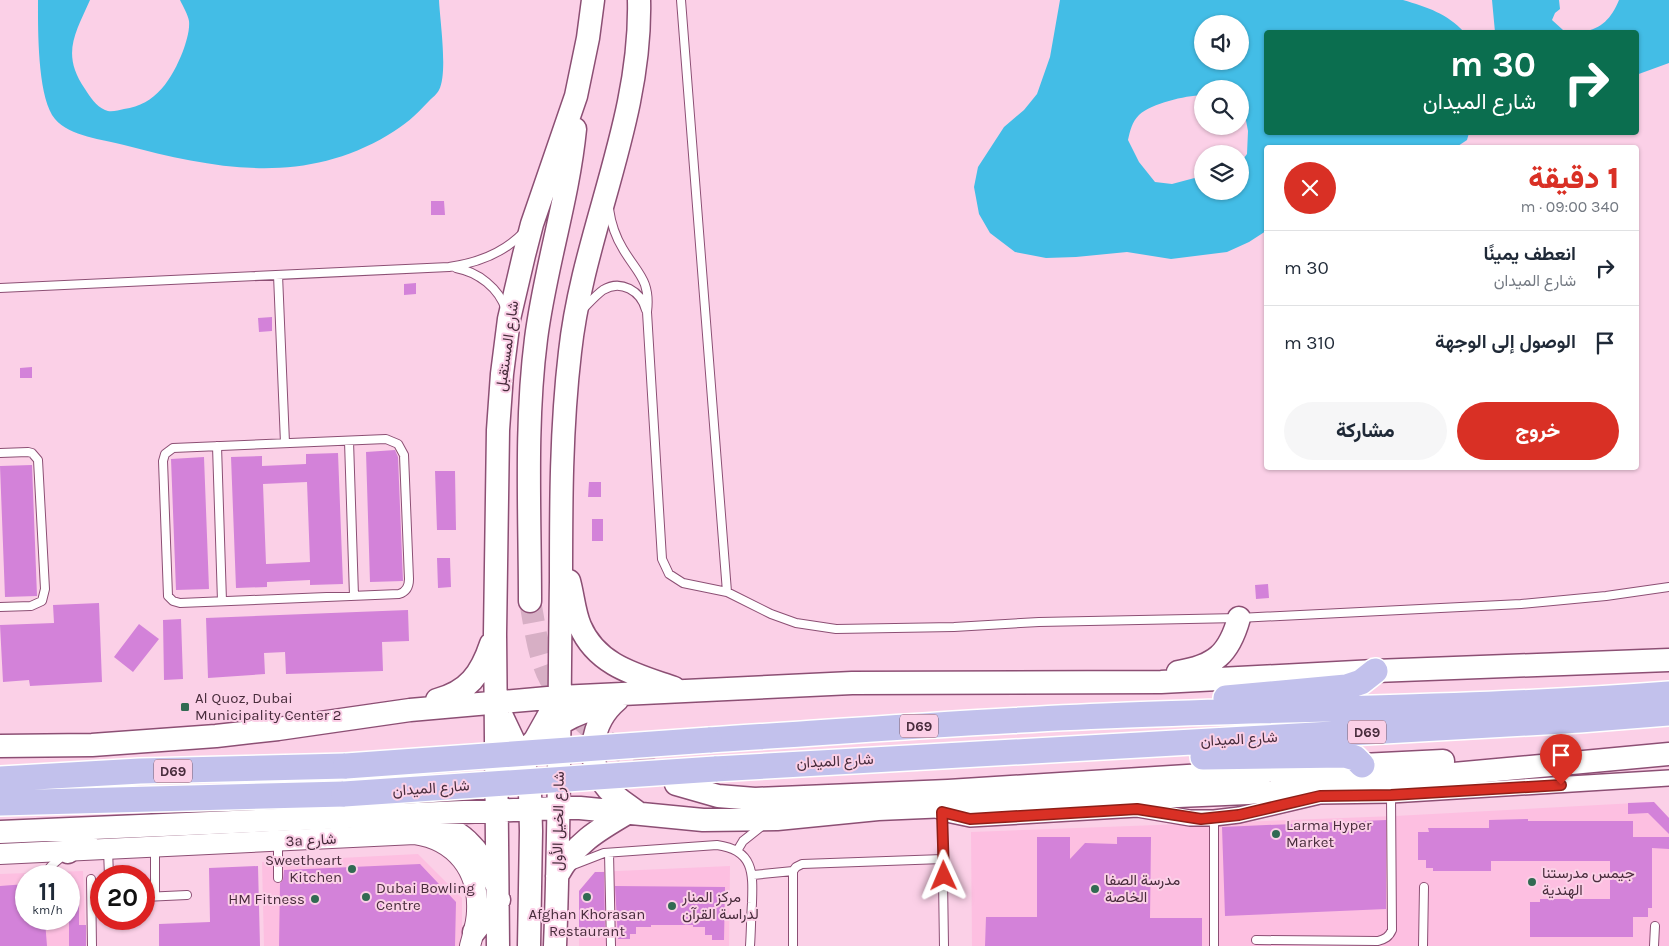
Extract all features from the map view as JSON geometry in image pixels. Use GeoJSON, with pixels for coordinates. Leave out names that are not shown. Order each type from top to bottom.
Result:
{"type":"FeatureCollection","features":[{"type":"Feature","properties":{"kind":"main road","name":"شارع المستقبل"},"geometry":{"type":"LineString","coordinates":[[502,702],[495,634],[498,420],[509,319],[532,224],[576,96],[588,38],[593,0]]}},
{"type":"Feature","properties":{"kind":"main road"},"geometry":{"type":"LineString","coordinates":[[497,811],[511,781],[559,697],[564,417],[574,318],[582,276],[628,113],[638,49],[639,0]]}},
{"type":"Feature","properties":{"kind":"main road"},"geometry":{"type":"LineString","coordinates":[[530,601],[530,425],[533,368],[545,282],[573,147],[576,96]]}},
{"type":"Feature","properties":{"kind":"main road"},"geometry":{"type":"LineString","coordinates":[[561,546],[580,626],[589,642],[601,656],[623,670],[684,691]]}},
{"type":"Feature","properties":{"kind":"main road"},"geometry":{"type":"LineString","coordinates":[[1161,682],[1170,673],[1203,666],[1214,660],[1234,638],[1239,618]]}},
{"type":"Feature","properties":{"kind":"main road"},"geometry":{"type":"LineString","coordinates":[[410,710],[454,695],[465,688],[482,668],[495,634]]}},
{"type":"Feature","properties":{"kind":"main road"},"geometry":{"type":"LineString","coordinates":[[0,746],[92,745],[216,736],[410,710],[559,697],[852,682],[1161,682],[1375,671],[1669,660]]}},
{"type":"Feature","properties":{"kind":"main road"},"geometry":{"type":"LineString","coordinates":[[1129,715],[1139,709],[1150,706],[1346,687],[1361,682],[1375,671]]}},
{"type":"Feature","properties":{"kind":"main road"},"geometry":{"type":"LineString","coordinates":[[367,817],[373,811],[387,806],[468,797],[484,791],[526,755],[559,723],[624,694]]}},
{"type":"Feature","properties":{"kind":"main road"},"geometry":{"type":"LineString","coordinates":[[624,694],[606,711],[599,721],[594,739],[593,757],[598,774],[608,789],[634,813]]}},
{"type":"Feature","properties":{"kind":"main road","name":"شارع الميدان"},"geometry":{"type":"LineString","coordinates":[[0,779],[140,771],[346,766],[709,740],[1129,715],[1425,707],[1669,694]]}},
{"type":"Feature","properties":{"kind":"main road","name":"شارع الخيل الأول"},"geometry":{"type":"LineString","coordinates":[[555,946],[558,876],[559,697]]}},
{"type":"Feature","properties":{"kind":"main road"},"geometry":{"type":"LineString","coordinates":[[502,702],[510,728],[558,808]]}},
{"type":"Feature","properties":{"kind":"main road"},"geometry":{"type":"LineString","coordinates":[[498,946],[497,781],[502,702]]}},
{"type":"Feature","properties":{"kind":"main road","name":"شارع الميدان"},"geometry":{"type":"LineString","coordinates":[[0,803],[344,794],[715,769],[1580,720],[1669,712]]}},
{"type":"Feature","properties":{"kind":"main road"},"geometry":{"type":"LineString","coordinates":[[1065,749],[1075,756],[1088,757],[1345,755],[1355,758],[1362,765]]}},
{"type":"Feature","properties":{"kind":"main road"},"geometry":{"type":"LineString","coordinates":[[0,832],[91,830],[558,808],[704,820],[777,819],[878,809],[937,810],[1248,793],[1669,754]]}},
{"type":"Feature","properties":{"kind":"main road"},"geometry":{"type":"LineString","coordinates":[[526,755],[531,809],[528,946]]}},
{"type":"Feature","properties":{"kind":"main road"},"geometry":{"type":"LineString","coordinates":[[676,784],[718,796],[764,798],[948,791],[1362,765],[1464,761],[1476,765],[1486,772]]}},
{"type":"Feature","properties":{"kind":"main road"},"geometry":{"type":"LineString","coordinates":[[558,876],[566,860],[584,841],[634,813]]}},
{"type":"Feature","properties":{"kind":"main road"},"geometry":{"type":"LineString","coordinates":[[367,817],[387,822],[426,822],[452,830],[475,847],[484,859],[498,894]]}},
{"type":"Feature","properties":{"kind":"main road"},"geometry":{"type":"LineString","coordinates":[[68,852],[91,830]]}},
{"type":"Feature","properties":{"kind":"main road"},"geometry":{"type":"LineString","coordinates":[[472,939],[498,894]]}},
{"type":"Feature","properties":{"kind":"street"},"geometry":{"type":"LineString","coordinates":[[937,810],[970,819],[1137,809],[1190,818],[1214,818],[1239,815],[1320,796],[1391,795],[1662,778],[1669,786]]}},
{"type":"Feature","properties":{"kind":"street","name":"3a شارع"},"geometry":{"type":"LineString","coordinates":[[0,854],[415,834],[436,839],[454,850],[462,858],[474,879],[477,906],[472,939]]}},
{"type":"Feature","properties":{"kind":"lane"},"geometry":{"type":"LineString","coordinates":[[681,0],[727,592]]}},
{"type":"Feature","properties":{"kind":"lane"},"geometry":{"type":"LineString","coordinates":[[606,194],[611,219],[619,243],[645,281],[648,291],[647,312],[662,559],[664,567],[675,580],[683,583],[727,592],[783,619],[823,628],[954,627],[1039,622],[1239,618],[1531,603],[1606,596],[1669,587]]}},
{"type":"Feature","properties":{"kind":"lane"},"geometry":{"type":"LineString","coordinates":[[0,288],[449,267],[478,261],[492,255],[514,241],[532,224]]}},
{"type":"Feature","properties":{"kind":"lane"},"geometry":{"type":"LineString","coordinates":[[449,267],[463,269],[487,282],[505,305],[509,319]]}},
{"type":"Feature","properties":{"kind":"lane"},"geometry":{"type":"LineString","coordinates":[[278,275],[286,443]]}},
{"type":"Feature","properties":{"kind":"lane"},"geometry":{"type":"LineString","coordinates":[[574,318],[602,291],[615,286],[632,289],[639,295],[647,312]]}},
{"type":"Feature","properties":{"kind":"lane"},"geometry":{"type":"LineString","coordinates":[[390,440],[398,444],[403,451],[410,579],[407,589],[399,594],[176,603],[168,596],[163,461],[165,454],[173,448],[286,443],[390,440]]}},
{"type":"Feature","properties":{"kind":"lane"},"geometry":{"type":"LineString","coordinates":[[349,441],[354,596]]}},
{"type":"Feature","properties":{"kind":"lane"},"geometry":{"type":"LineString","coordinates":[[217,446],[222,601]]}},
{"type":"Feature","properties":{"kind":"lane"},"geometry":{"type":"LineString","coordinates":[[0,453],[28,452],[32,453],[38,460],[45,589],[42,601],[35,605],[0,607]]}},
{"type":"Feature","properties":{"kind":"lane"},"geometry":{"type":"LineString","coordinates":[[1256,940],[1378,940],[1387,938],[1392,930],[1391,795]]}},
{"type":"Feature","properties":{"kind":"lane"},"geometry":{"type":"LineString","coordinates":[[937,810],[943,859],[944,946]]}},
{"type":"Feature","properties":{"kind":"lane"},"geometry":{"type":"LineString","coordinates":[[1214,818],[1214,946]]}},
{"type":"Feature","properties":{"kind":"lane"},"geometry":{"type":"LineString","coordinates":[[737,851],[742,841],[752,832],[777,819]]}},
{"type":"Feature","properties":{"kind":"lane"},"geometry":{"type":"LineString","coordinates":[[278,842],[278,878]]}},
{"type":"Feature","properties":{"kind":"lane"},"geometry":{"type":"LineString","coordinates":[[558,876],[571,866],[606,853],[718,845],[728,846],[744,857],[753,875],[750,946]]}},
{"type":"Feature","properties":{"kind":"lane"},"geometry":{"type":"LineString","coordinates":[[155,848],[155,865]]}},
{"type":"Feature","properties":{"kind":"lane"},"geometry":{"type":"LineString","coordinates":[[108,850],[109,865]]}},
{"type":"Feature","properties":{"kind":"lane"},"geometry":{"type":"LineString","coordinates":[[52,865],[68,852]]}},
{"type":"Feature","properties":{"kind":"lane"},"geometry":{"type":"LineString","coordinates":[[606,853],[610,946]]}},
{"type":"Feature","properties":{"kind":"lane"},"geometry":{"type":"LineString","coordinates":[[793,946],[793,871],[796,867],[802,864],[943,859]]}},
{"type":"Feature","properties":{"kind":"lane"},"geometry":{"type":"LineString","coordinates":[[753,875],[793,871]]}},
{"type":"Feature","properties":{"kind":"lane"},"geometry":{"type":"LineString","coordinates":[[1422,946],[1424,887]]}},
{"type":"Feature","properties":{"kind":"lane"},"geometry":{"type":"LineString","coordinates":[[155,896],[187,895]]}},
{"type":"Feature","properties":{"kind":"lane"},"geometry":{"type":"LineString","coordinates":[[1654,946],[1655,926]]}},
{"type":"Feature","properties":{"kind":"lane"},"geometry":{"type":"LineString","coordinates":[[92,930],[92,946]]}},
{"type":"Feature","properties":{"kind":"shaded area"},"geometry":{"type":"Polygon","coordinates":[[[1654,802],[1669,818],[1669,946],[972,946],[971,832],[1395,816],[1654,802]]]}},
{"type":"Feature","properties":{"kind":"shaded area","name":"Dubai Bowling Centre"},"geometry":{"type":"Polygon","coordinates":[[[418,854],[462,898],[462,946],[264,946],[262,862],[418,854]]]}},
{"type":"Feature","properties":{"kind":"shaded area"},"geometry":{"type":"Polygon","coordinates":[[[730,866],[729,946],[579,946],[579,891],[595,872],[730,866]]]}},
{"type":"Feature","properties":{"kind":"shaded area"},"geometry":{"type":"Polygon","coordinates":[[[80,871],[83,871],[86,946],[0,946],[0,874],[15,873],[15,930],[80,930],[80,871]]]}},
{"type":"Feature","properties":{"kind":"water"},"geometry":{"type":"Polygon","coordinates":[[[38,0],[90,0],[75,34],[72,54],[78,77],[85,89],[99,106],[107,111],[135,107],[154,96],[168,81],[179,61],[188,32],[188,19],[180,0],[439,0],[443,60],[442,82],[436,94],[400,128],[356,151],[324,161],[291,167],[225,166],[192,161],[78,134],[61,125],[55,119],[49,109],[42,79],[38,0]]]}},
{"type":"Feature","properties":{"kind":"water"},"geometry":{"type":"Polygon","coordinates":[[[1060,0],[1403,0],[1420,5],[1444,16],[1462,30],[1264,30],[1264,135],[1468,135],[1467,140],[1460,145],[1264,145],[1264,232],[1249,242],[1227,252],[1171,259],[1127,252],[1046,258],[1015,252],[990,233],[979,214],[974,187],[978,167],[1004,127],[1024,110],[1037,94],[1050,57],[1060,0]],[[1194,80],[1194,96],[1169,101],[1145,111],[1135,121],[1128,140],[1139,162],[1155,182],[1172,184],[1194,178],[1194,200],[1249,200],[1249,145],[1247,145],[1249,80],[1194,80]]]}},
{"type":"Feature","properties":{"kind":"water"},"geometry":{"type":"Polygon","coordinates":[[[1492,0],[1559,0],[1560,9],[1555,13],[1552,20],[1563,30],[1495,30],[1492,0]]]}},
{"type":"Feature","properties":{"kind":"water"},"geometry":{"type":"Polygon","coordinates":[[[1619,0],[1669,0],[1669,63],[1639,74],[1639,30],[1590,30],[1605,22],[1619,0]]]}},
{"type":"Feature","properties":{"kind":"building"},"geometry":{"type":"Polygon","coordinates":[[[431,201],[444,201],[445,215],[431,215],[431,201]]]}},
{"type":"Feature","properties":{"kind":"building"},"geometry":{"type":"Polygon","coordinates":[[[416,283],[416,294],[404,295],[404,284],[416,283]]]}},
{"type":"Feature","properties":{"kind":"building"},"geometry":{"type":"Polygon","coordinates":[[[272,317],[272,331],[259,332],[258,318],[272,317]]]}},
{"type":"Feature","properties":{"kind":"building"},"geometry":{"type":"Polygon","coordinates":[[[32,367],[32,378],[20,378],[20,368],[32,367]]]}},
{"type":"Feature","properties":{"kind":"building"},"geometry":{"type":"Polygon","coordinates":[[[395,450],[398,457],[403,581],[370,582],[366,452],[395,450]]]}},
{"type":"Feature","properties":{"kind":"building"},"geometry":{"type":"Polygon","coordinates":[[[338,453],[343,584],[310,585],[310,580],[267,582],[267,587],[236,588],[231,457],[262,456],[262,466],[306,464],[306,454],[338,453]],[[307,482],[263,484],[266,564],[310,562],[307,482]]]}},
{"type":"Feature","properties":{"kind":"building"},"geometry":{"type":"Polygon","coordinates":[[[204,457],[209,589],[176,590],[171,459],[204,457]]]}},
{"type":"Feature","properties":{"kind":"building"},"geometry":{"type":"Polygon","coordinates":[[[32,465],[37,596],[5,597],[0,466],[32,465]]]}},
{"type":"Feature","properties":{"kind":"building"},"geometry":{"type":"Polygon","coordinates":[[[435,471],[455,471],[456,530],[437,530],[435,471]]]}},
{"type":"Feature","properties":{"kind":"building"},"geometry":{"type":"Polygon","coordinates":[[[589,482],[601,482],[601,497],[588,497],[589,482]]]}},
{"type":"Feature","properties":{"kind":"building"},"geometry":{"type":"Polygon","coordinates":[[[592,519],[603,519],[603,541],[592,541],[592,519]]]}},
{"type":"Feature","properties":{"kind":"building"},"geometry":{"type":"Polygon","coordinates":[[[437,558],[450,558],[451,587],[438,588],[437,558]]]}},
{"type":"Feature","properties":{"kind":"building"},"geometry":{"type":"Polygon","coordinates":[[[1268,584],[1269,598],[1256,599],[1255,585],[1268,584]]]}},
{"type":"Feature","properties":{"kind":"building"},"geometry":{"type":"Polygon","coordinates":[[[99,603],[102,682],[30,686],[29,680],[3,682],[0,625],[54,623],[53,605],[99,603]]]}},
{"type":"Feature","properties":{"kind":"building"},"geometry":{"type":"Polygon","coordinates":[[[408,610],[409,641],[382,642],[383,671],[286,674],[285,652],[264,653],[265,674],[208,678],[206,618],[408,610]]]}},
{"type":"Feature","properties":{"kind":"building"},"geometry":{"type":"Polygon","coordinates":[[[181,619],[183,679],[164,680],[163,620],[181,619]]]}},
{"type":"Feature","properties":{"kind":"building"},"geometry":{"type":"Polygon","coordinates":[[[139,624],[159,639],[133,672],[114,657],[139,624]]]}},
{"type":"Feature","properties":{"kind":"building"},"geometry":{"type":"Polygon","coordinates":[[[1654,802],[1669,818],[1669,834],[1648,813],[1628,814],[1628,803],[1654,802]]]}},
{"type":"Feature","properties":{"kind":"building"},"geometry":{"type":"Polygon","coordinates":[[[1528,819],[1528,821],[1633,821],[1633,837],[1669,837],[1669,849],[1652,848],[1652,908],[1648,908],[1648,917],[1633,917],[1633,937],[1530,937],[1530,902],[1540,902],[1540,899],[1610,899],[1610,861],[1491,861],[1491,871],[1433,871],[1433,868],[1426,868],[1426,860],[1418,860],[1418,832],[1429,832],[1428,828],[1489,828],[1489,820],[1528,819]]]}},
{"type":"Feature","properties":{"kind":"building"},"geometry":{"type":"Polygon","coordinates":[[[1386,820],[1386,909],[1225,916],[1222,827],[1386,820]]]}},
{"type":"Feature","properties":{"kind":"building"},"geometry":{"type":"Polygon","coordinates":[[[1037,837],[1070,837],[1070,859],[1085,843],[1117,844],[1117,837],[1151,837],[1150,918],[1202,918],[1202,946],[985,946],[986,917],[1037,917],[1037,837]]]}},
{"type":"Feature","properties":{"kind":"building","name":"Dubai Bowling Centre"},"geometry":{"type":"Polygon","coordinates":[[[420,864],[456,902],[455,946],[279,946],[280,883],[283,880],[284,870],[420,864]]]}},
{"type":"Feature","properties":{"kind":"building"},"geometry":{"type":"Polygon","coordinates":[[[258,866],[260,946],[159,946],[159,924],[210,922],[209,868],[258,866]]]}},
{"type":"Feature","properties":{"kind":"building"},"geometry":{"type":"Polygon","coordinates":[[[595,872],[604,872],[605,929],[579,929],[579,891],[595,872]]]}},
{"type":"Feature","properties":{"kind":"building"},"geometry":{"type":"Polygon","coordinates":[[[15,885],[15,930],[46,930],[47,946],[0,946],[0,886],[15,885]]]}},
{"type":"Feature","properties":{"kind":"building","name":"مركز المنار لدراسة القرآن"},"geometry":{"type":"Polygon","coordinates":[[[615,886],[725,887],[724,940],[712,940],[712,935],[705,935],[705,927],[693,927],[693,925],[636,927],[636,934],[630,934],[630,939],[618,939],[615,886]]]}},
{"type":"Feature","properties":{"kind":"building"},"geometry":{"type":"Polygon","coordinates":[[[80,925],[86,925],[86,946],[69,946],[69,930],[80,930],[80,925]]]}},
{"type":"Feature","properties":{"kind":"tunnel"},"geometry":{"type":"LineString","coordinates":[[530,601],[537,641],[543,661],[550,679],[561,696],[573,711],[600,736],[665,777]]}},
{"type":"Feature","properties":{"kind":"place","name":"Al Quoz, Dubai Municipality Center 2"},"geometry":{"type":"Point","coordinates":[185,707]}},
{"type":"Feature","properties":{"kind":"place","name":"Larma Hyper Market"},"geometry":{"type":"Point","coordinates":[1276,834]}},
{"type":"Feature","properties":{"kind":"place","name":"Sweetheart Kitchen"},"geometry":{"type":"Point","coordinates":[352,869]}},
{"type":"Feature","properties":{"kind":"place","name":"جيمس مدرستنا الهندية"},"geometry":{"type":"Point","coordinates":[1532,882]}},
{"type":"Feature","properties":{"kind":"place","name":"مدرسة الصفا الخاصة"},"geometry":{"type":"Point","coordinates":[1095,889]}},
{"type":"Feature","properties":{"kind":"place","name":"Dubai Bowling Centre"},"geometry":{"type":"Point","coordinates":[366,897]}},
{"type":"Feature","properties":{"kind":"place","name":"Afghan Khorasan Restaurant"},"geometry":{"type":"Point","coordinates":[587,897]}},
{"type":"Feature","properties":{"kind":"place","name":"HM Fitness"},"geometry":{"type":"Point","coordinates":[315,899]}},
{"type":"Feature","properties":{"kind":"place","name":"مركز المنار لدراسة القرآن"},"geometry":{"type":"Point","coordinates":[672,906]}},
{"type":"Feature","properties":{"kind":"route"},"geometry":{"type":"LineString","coordinates":[[944,876],[942,812],[951,816],[970,819],[1137,809],[1201,819],[1239,815],[1320,796],[1391,795],[1561,785]]}}]}
